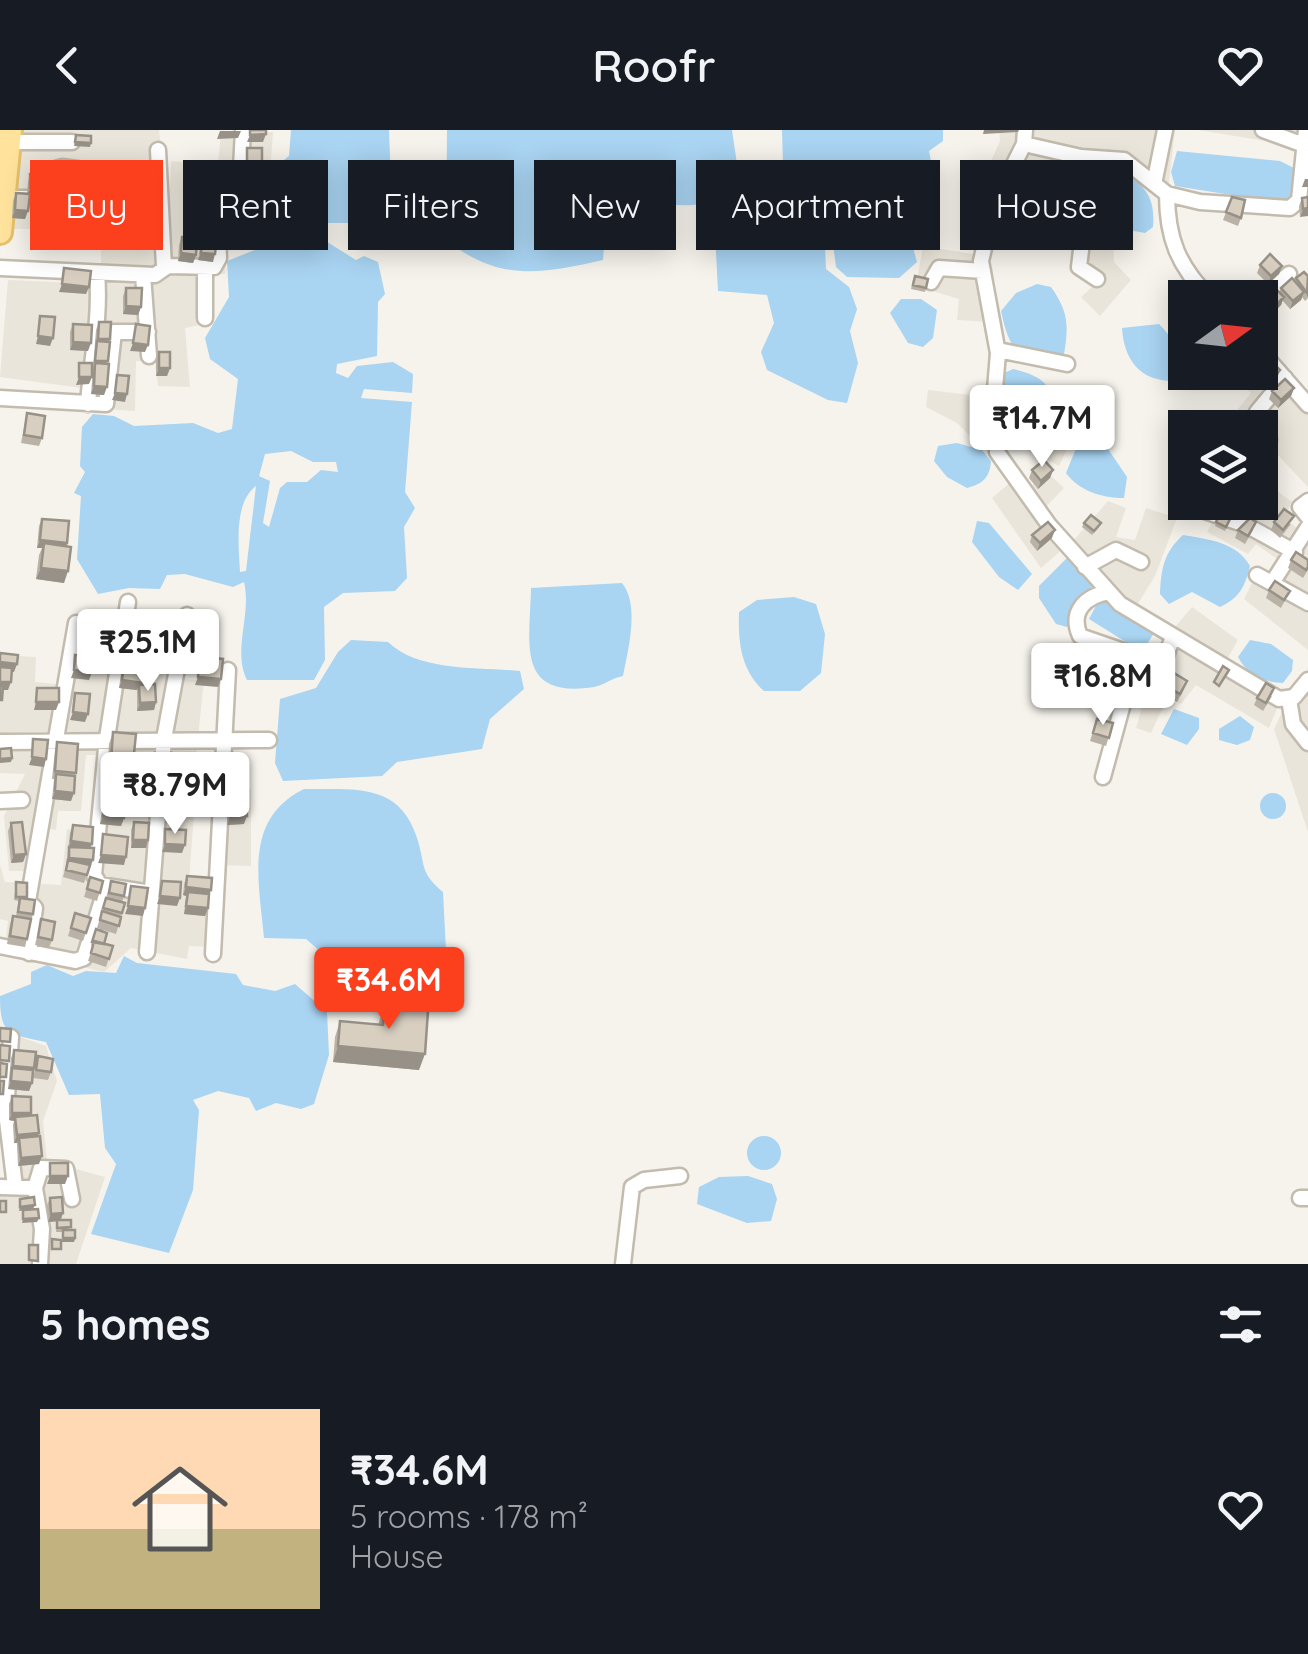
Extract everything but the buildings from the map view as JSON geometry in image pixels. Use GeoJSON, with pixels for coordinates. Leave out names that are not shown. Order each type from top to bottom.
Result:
{"type":"FeatureCollection","features":[{"type":"Feature","properties":{"kind":"main road"},"geometry":{"type":"LineString","coordinates":[[0,232],[10,136]]}},
{"type":"Feature","properties":{"kind":"street"},"geometry":{"type":"LineString","coordinates":[[164,267],[206,268],[219,261],[217,211],[228,205],[230,175],[241,168],[243,130]]}},
{"type":"Feature","properties":{"kind":"street"},"geometry":{"type":"LineString","coordinates":[[1154,184],[1165,130]]}},
{"type":"Feature","properties":{"kind":"street"},"geometry":{"type":"LineString","coordinates":[[1263,130],[1305,138],[1303,201],[1290,208],[1200,202],[1167,194],[1124,160],[1092,158],[1025,137],[995,202],[981,261],[998,350],[994,401],[997,452],[1049,526],[1109,592],[1173,637],[1279,698],[1288,699],[1308,680]]}},
{"type":"Feature","properties":{"kind":"street"},"geometry":{"type":"LineString","coordinates":[[10,136],[72,142]]}},
{"type":"Feature","properties":{"kind":"street"},"geometry":{"type":"LineString","coordinates":[[158,150],[158,160]]}},
{"type":"Feature","properties":{"kind":"street"},"geometry":{"type":"LineString","coordinates":[[1092,158],[1079,267],[1097,279]]}},
{"type":"Feature","properties":{"kind":"street"},"geometry":{"type":"LineString","coordinates":[[1167,194],[1167,233],[1178,258],[1196,280]]}},
{"type":"Feature","properties":{"kind":"street"},"geometry":{"type":"LineString","coordinates":[[3,198],[30,198]]}},
{"type":"Feature","properties":{"kind":"street"},"geometry":{"type":"LineString","coordinates":[[0,268],[158,275],[164,267],[163,250]]}},
{"type":"Feature","properties":{"kind":"street"},"geometry":{"type":"LineString","coordinates":[[205,318],[206,268]]}},
{"type":"Feature","properties":{"kind":"street"},"geometry":{"type":"LineString","coordinates":[[931,282],[940,268],[983,271]]}},
{"type":"Feature","properties":{"kind":"street"},"geometry":{"type":"LineString","coordinates":[[88,404],[93,334],[100,309],[97,274]]}},
{"type":"Feature","properties":{"kind":"street"},"geometry":{"type":"LineString","coordinates":[[1278,283],[1288,274]]}},
{"type":"Feature","properties":{"kind":"street"},"geometry":{"type":"LineString","coordinates":[[143,275],[149,356]]}},
{"type":"Feature","properties":{"kind":"street"},"geometry":{"type":"LineString","coordinates":[[0,398],[108,402],[114,332],[149,332]]}},
{"type":"Feature","properties":{"kind":"street"},"geometry":{"type":"LineString","coordinates":[[998,350],[1067,364]]}},
{"type":"Feature","properties":{"kind":"street"},"geometry":{"type":"LineString","coordinates":[[1278,370],[1308,405]]}},
{"type":"Feature","properties":{"kind":"street"},"geometry":{"type":"LineString","coordinates":[[1259,410],[1285,378]]}},
{"type":"Feature","properties":{"kind":"street"},"geometry":{"type":"LineString","coordinates":[[1308,501],[1300,508],[1308,517]]}},
{"type":"Feature","properties":{"kind":"street"},"geometry":{"type":"LineString","coordinates":[[1238,520],[1295,552]]}},
{"type":"Feature","properties":{"kind":"street"},"geometry":{"type":"LineString","coordinates":[[1272,583],[1308,527]]}},
{"type":"Feature","properties":{"kind":"street"},"geometry":{"type":"LineString","coordinates":[[1086,567],[1116,550],[1141,562]]}},
{"type":"Feature","properties":{"kind":"street"},"geometry":{"type":"LineString","coordinates":[[1257,575],[1308,603]]}},
{"type":"Feature","properties":{"kind":"street"},"geometry":{"type":"LineString","coordinates":[[1109,592],[1087,598],[1077,614],[1077,631],[1084,638],[1136,656],[1165,658],[1173,637]]}},
{"type":"Feature","properties":{"kind":"street"},"geometry":{"type":"LineString","coordinates":[[128,602],[107,738],[94,875],[97,883],[106,886],[151,893]]}},
{"type":"Feature","properties":{"kind":"street"},"geometry":{"type":"LineString","coordinates":[[147,952],[164,739],[187,615]]}},
{"type":"Feature","properties":{"kind":"street"},"geometry":{"type":"LineString","coordinates":[[29,954],[35,908],[28,903],[76,622]]}},
{"type":"Feature","properties":{"kind":"street"},"geometry":{"type":"LineString","coordinates":[[1103,777],[1136,656]]}},
{"type":"Feature","properties":{"kind":"street"},"geometry":{"type":"LineString","coordinates":[[213,954],[228,670]]}},
{"type":"Feature","properties":{"kind":"street"},"geometry":{"type":"LineString","coordinates":[[1288,699],[1293,724],[1308,743]]}},
{"type":"Feature","properties":{"kind":"street"},"geometry":{"type":"LineString","coordinates":[[0,742],[107,738],[269,740]]}},
{"type":"Feature","properties":{"kind":"street"},"geometry":{"type":"LineString","coordinates":[[0,801],[22,800]]}},
{"type":"Feature","properties":{"kind":"street"},"geometry":{"type":"LineString","coordinates":[[0,946],[74,961],[84,958],[106,886]]}},
{"type":"Feature","properties":{"kind":"street"},"geometry":{"type":"LineString","coordinates":[[12,1037],[3,1112],[8,1187],[36,1188]]}},
{"type":"Feature","properties":{"kind":"street"},"geometry":{"type":"LineString","coordinates":[[40,1264],[42,1229],[36,1188],[41,1168],[66,1169],[72,1199]]}},
{"type":"Feature","properties":{"kind":"street"},"geometry":{"type":"LineString","coordinates":[[623,1264],[632,1187],[644,1180],[680,1176]]}},
{"type":"Feature","properties":{"kind":"shaded area"},"geometry":{"type":"Polygon","coordinates":[[[18,130],[159,130],[162,160],[30,160],[30,229],[10,229],[18,130]]]}},
{"type":"Feature","properties":{"kind":"shaded area"},"geometry":{"type":"Polygon","coordinates":[[[999,130],[1175,130],[1168,190],[1133,165],[1133,160],[1117,154],[1113,160],[991,160],[1000,141],[999,130]]]}},
{"type":"Feature","properties":{"kind":"shaded area"},"geometry":{"type":"Polygon","coordinates":[[[1198,130],[1300,130],[1297,146],[1198,130]]]}},
{"type":"Feature","properties":{"kind":"shaded area"},"geometry":{"type":"Polygon","coordinates":[[[273,132],[271,160],[218,160],[221,133],[273,132]]]}},
{"type":"Feature","properties":{"kind":"shaded area"},"geometry":{"type":"Polygon","coordinates":[[[171,161],[183,162],[183,250],[227,250],[225,274],[201,274],[204,324],[185,328],[190,387],[158,386],[155,361],[136,361],[135,411],[91,408],[89,389],[0,377],[8,280],[101,284],[101,250],[168,247],[171,161]]]}},
{"type":"Feature","properties":{"kind":"shaded area"},"geometry":{"type":"Polygon","coordinates":[[[922,250],[985,256],[990,322],[957,320],[959,299],[916,286],[922,250]]]}},
{"type":"Feature","properties":{"kind":"shaded area"},"geometry":{"type":"Polygon","coordinates":[[[1086,250],[1113,250],[1114,262],[1131,280],[1100,316],[1081,297],[1102,278],[1084,262],[1086,250]]]}},
{"type":"Feature","properties":{"kind":"shaded area"},"geometry":{"type":"Polygon","coordinates":[[[1278,378],[1308,412],[1308,487],[1278,455],[1278,410],[1237,410],[1251,393],[1247,390],[1278,390],[1278,378]]]}},
{"type":"Feature","properties":{"kind":"shaded area"},"geometry":{"type":"Polygon","coordinates":[[[928,390],[988,397],[992,424],[1047,431],[1072,406],[1083,416],[1059,466],[1031,450],[977,443],[957,423],[926,407],[928,390]]]}},
{"type":"Feature","properties":{"kind":"shaded area"},"geometry":{"type":"Polygon","coordinates":[[[1048,473],[1064,488],[1038,515],[1064,548],[1041,568],[992,498],[1011,482],[1022,493],[1048,473]]]}},
{"type":"Feature","properties":{"kind":"shaded area"},"geometry":{"type":"Polygon","coordinates":[[[1278,492],[1292,502],[1282,518],[1308,535],[1308,650],[1244,599],[1254,579],[1276,589],[1288,567],[1256,544],[1248,554],[1207,532],[1214,520],[1278,520],[1278,492]]]}},
{"type":"Feature","properties":{"kind":"shaded area"},"geometry":{"type":"Polygon","coordinates":[[[1108,501],[1126,508],[1116,537],[1135,540],[1146,508],[1168,515],[1168,520],[1176,520],[1155,576],[1136,607],[1112,591],[1073,541],[1108,501]]]}},
{"type":"Feature","properties":{"kind":"shaded area"},"geometry":{"type":"Polygon","coordinates":[[[1192,607],[1238,640],[1225,663],[1175,627],[1192,607]]]}},
{"type":"Feature","properties":{"kind":"shaded area"},"geometry":{"type":"Polygon","coordinates":[[[78,618],[134,621],[134,646],[154,643],[159,618],[185,620],[173,679],[204,680],[193,784],[251,789],[251,866],[216,865],[218,816],[194,812],[189,882],[215,885],[212,947],[189,946],[187,959],[131,948],[104,972],[83,967],[74,971],[4,956],[8,921],[0,919],[0,865],[5,882],[61,885],[67,829],[98,832],[105,755],[86,755],[81,811],[58,811],[56,830],[34,827],[34,871],[9,871],[4,816],[25,774],[0,773],[0,655],[36,657],[35,682],[67,685],[78,618]]]}},
{"type":"Feature","properties":{"kind":"shaded area"},"geometry":{"type":"Polygon","coordinates":[[[1075,632],[1163,662],[1175,644],[1278,706],[1269,728],[1196,685],[1181,704],[1168,697],[1151,733],[1136,728],[1142,707],[1066,656],[1075,632]]]}},
{"type":"Feature","properties":{"kind":"shaded area"},"geometry":{"type":"Polygon","coordinates":[[[1308,688],[1308,832],[1274,729],[1282,712],[1308,688]]]}},
{"type":"Feature","properties":{"kind":"shaded area"},"geometry":{"type":"Polygon","coordinates":[[[0,1030],[46,1046],[57,1081],[43,1121],[47,1161],[105,1177],[76,1264],[0,1264],[0,1194],[21,1196],[7,1115],[0,1030]]]}},
{"type":"Feature","properties":{"kind":"water"},"geometry":{"type":"Polygon","coordinates":[[[291,130],[389,130],[390,160],[348,160],[348,223],[328,223],[328,160],[284,160],[289,156],[291,130]]]}},
{"type":"Feature","properties":{"kind":"water"},"geometry":{"type":"Polygon","coordinates":[[[447,130],[732,130],[736,160],[696,160],[696,204],[676,205],[676,160],[534,160],[534,250],[604,250],[603,260],[560,269],[521,271],[484,263],[461,250],[514,250],[514,160],[447,160],[447,130]]]}},
{"type":"Feature","properties":{"kind":"water"},"geometry":{"type":"Polygon","coordinates":[[[782,130],[943,130],[943,141],[929,151],[931,160],[783,160],[782,130]]]}},
{"type":"Feature","properties":{"kind":"water"},"geometry":{"type":"Polygon","coordinates":[[[1177,151],[1280,161],[1294,168],[1292,199],[1282,203],[1175,186],[1171,172],[1177,151]]]}},
{"type":"Feature","properties":{"kind":"water"},"geometry":{"type":"Polygon","coordinates":[[[1133,178],[1152,204],[1153,227],[1145,233],[1133,231],[1133,178]]]}},
{"type":"Feature","properties":{"kind":"water"},"geometry":{"type":"Polygon","coordinates":[[[328,242],[356,260],[364,256],[378,262],[385,294],[378,302],[377,356],[337,364],[336,373],[348,378],[357,366],[393,362],[413,374],[412,393],[364,389],[361,398],[412,402],[405,492],[415,508],[404,527],[407,578],[395,591],[343,593],[324,607],[325,660],[314,680],[247,680],[241,657],[244,582],[233,587],[185,574],[167,575],[160,589],[129,588],[98,594],[77,559],[81,496],[74,493],[85,472],[80,466],[82,427],[93,414],[114,416],[134,426],[193,423],[218,433],[232,429],[238,379],[210,359],[205,338],[229,297],[227,261],[254,250],[328,250],[328,242]],[[291,451],[265,454],[259,476],[270,481],[263,523],[269,527],[280,488],[287,482],[307,482],[321,470],[338,472],[336,462],[313,462],[291,451]],[[256,486],[241,514],[240,572],[246,571],[256,486]]]}},
{"type":"Feature","properties":{"kind":"water"},"geometry":{"type":"Polygon","coordinates":[[[716,250],[825,250],[826,269],[849,287],[857,309],[850,331],[858,363],[847,403],[828,400],[767,370],[761,352],[774,323],[767,295],[718,291],[716,250]]]}},
{"type":"Feature","properties":{"kind":"water"},"geometry":{"type":"Polygon","coordinates":[[[834,250],[914,250],[917,262],[899,278],[847,277],[836,267],[834,250]]]}},
{"type":"Feature","properties":{"kind":"water"},"geometry":{"type":"Polygon","coordinates":[[[1037,284],[1051,287],[1064,311],[1064,354],[1026,355],[1008,336],[1001,311],[1016,293],[1037,284]]]}},
{"type":"Feature","properties":{"kind":"water"},"geometry":{"type":"Polygon","coordinates":[[[901,299],[921,299],[937,310],[933,338],[923,347],[908,343],[890,313],[901,299]]]}},
{"type":"Feature","properties":{"kind":"water"},"geometry":{"type":"Polygon","coordinates":[[[1159,324],[1168,335],[1168,381],[1151,377],[1136,367],[1126,350],[1122,328],[1159,324]]]}},
{"type":"Feature","properties":{"kind":"water"},"geometry":{"type":"Polygon","coordinates":[[[1013,369],[1036,377],[1048,388],[1051,404],[1046,427],[1013,428],[1001,419],[1002,374],[1013,369]]]}},
{"type":"Feature","properties":{"kind":"water"},"geometry":{"type":"Polygon","coordinates":[[[1092,437],[1106,446],[1127,477],[1124,498],[1092,492],[1066,473],[1077,446],[1092,437]]]}},
{"type":"Feature","properties":{"kind":"water"},"geometry":{"type":"Polygon","coordinates":[[[957,443],[982,450],[991,461],[985,479],[967,488],[947,477],[934,461],[938,446],[957,443]]]}},
{"type":"Feature","properties":{"kind":"water"},"geometry":{"type":"Polygon","coordinates":[[[977,521],[989,523],[1032,574],[1018,590],[999,577],[972,542],[977,521]]]}},
{"type":"Feature","properties":{"kind":"water"},"geometry":{"type":"Polygon","coordinates":[[[1183,535],[1221,543],[1244,558],[1250,566],[1248,573],[1241,591],[1232,600],[1220,607],[1192,592],[1169,604],[1160,594],[1165,562],[1183,535]]]}},
{"type":"Feature","properties":{"kind":"water"},"geometry":{"type":"Polygon","coordinates":[[[1069,556],[1094,584],[1081,613],[1067,627],[1056,624],[1039,598],[1039,586],[1069,556]]]}},
{"type":"Feature","properties":{"kind":"water"},"geometry":{"type":"Polygon","coordinates":[[[622,583],[632,615],[623,676],[594,687],[569,688],[539,676],[530,647],[531,588],[622,583]]]}},
{"type":"Feature","properties":{"kind":"water"},"geometry":{"type":"Polygon","coordinates":[[[1101,596],[1154,633],[1142,652],[1089,619],[1101,596]]]}},
{"type":"Feature","properties":{"kind":"water"},"geometry":{"type":"Polygon","coordinates":[[[794,597],[816,604],[825,634],[821,673],[800,691],[764,691],[750,674],[742,655],[739,612],[757,600],[794,597]]]}},
{"type":"Feature","properties":{"kind":"water"},"geometry":{"type":"Polygon","coordinates":[[[351,640],[388,642],[416,659],[433,663],[520,671],[524,689],[490,719],[482,749],[397,762],[382,776],[283,781],[275,763],[280,699],[316,688],[338,652],[351,640]]]}},
{"type":"Feature","properties":{"kind":"water"},"geometry":{"type":"Polygon","coordinates":[[[1250,640],[1271,644],[1293,660],[1292,671],[1283,683],[1257,677],[1242,664],[1238,657],[1250,640]]]}},
{"type":"Feature","properties":{"kind":"water"},"geometry":{"type":"Polygon","coordinates":[[[1174,709],[1199,718],[1199,729],[1187,745],[1161,734],[1174,709]]]}},
{"type":"Feature","properties":{"kind":"water"},"geometry":{"type":"Polygon","coordinates":[[[1240,716],[1254,727],[1250,740],[1237,745],[1219,740],[1219,729],[1240,716]]]}},
{"type":"Feature","properties":{"kind":"water"},"geometry":{"type":"Polygon","coordinates":[[[304,789],[372,792],[398,806],[417,838],[427,874],[443,892],[446,951],[403,964],[335,964],[306,939],[264,938],[258,874],[263,834],[271,817],[304,789]]]}},
{"type":"Feature","properties":{"kind":"water"},"geometry":{"type":"Polygon","coordinates":[[[1273,793],[1282,797],[1286,806],[1282,815],[1273,819],[1264,815],[1260,806],[1264,797],[1273,793]]]}},
{"type":"Feature","properties":{"kind":"water"},"geometry":{"type":"Polygon","coordinates":[[[124,956],[137,963],[236,974],[243,985],[275,991],[295,984],[327,1012],[329,1055],[314,1104],[301,1109],[276,1103],[256,1111],[249,1098],[218,1091],[193,1100],[199,1110],[193,1190],[169,1253],[91,1234],[116,1164],[105,1148],[100,1094],[69,1095],[46,1042],[10,1031],[0,1009],[0,996],[31,984],[31,972],[47,965],[73,976],[86,971],[116,973],[124,956]]]}},
{"type":"Feature","properties":{"kind":"water"},"geometry":{"type":"Polygon","coordinates":[[[764,1136],[776,1141],[781,1153],[776,1165],[764,1170],[752,1165],[747,1153],[752,1141],[764,1136]]]}},
{"type":"Feature","properties":{"kind":"water"},"geometry":{"type":"Polygon","coordinates":[[[748,1176],[772,1184],[777,1199],[771,1221],[747,1223],[697,1204],[699,1187],[719,1177],[748,1176]]]}}]}
